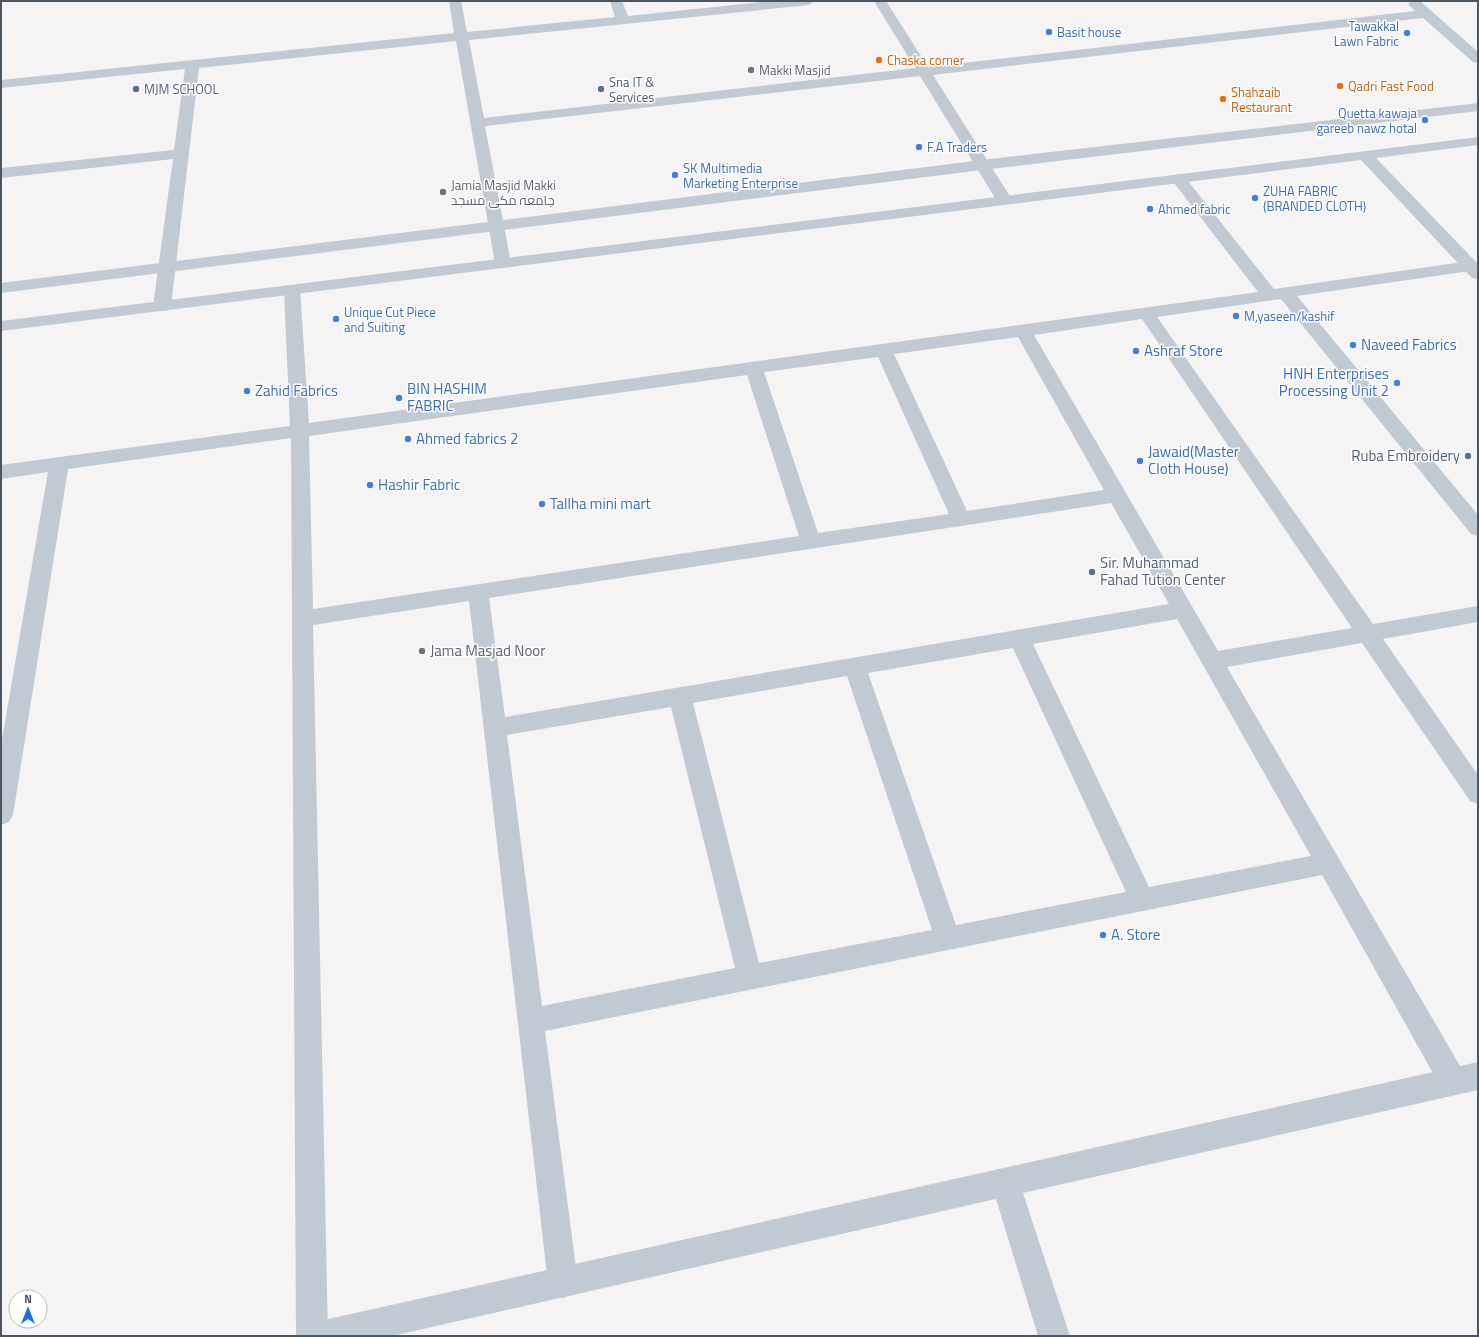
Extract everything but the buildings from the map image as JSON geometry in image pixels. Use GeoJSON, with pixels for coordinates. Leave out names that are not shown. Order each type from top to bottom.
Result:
{"type":"FeatureCollection","features":[{"type":"Feature","properties":{"kind":"street"},"geometry":{"type":"LineString","coordinates":[[456,1],[476,123],[503,264]]}},
{"type":"Feature","properties":{"kind":"street"},"geometry":{"type":"LineString","coordinates":[[616,1],[623,20]]}},
{"type":"Feature","properties":{"kind":"street"},"geometry":{"type":"LineString","coordinates":[[1,84],[786,2],[809,1]]}},
{"type":"Feature","properties":{"kind":"street"},"geometry":{"type":"LineString","coordinates":[[880,1],[1005,201]]}},
{"type":"Feature","properties":{"kind":"street"},"geometry":{"type":"LineString","coordinates":[[1411,1],[1478,59]]}},
{"type":"Feature","properties":{"kind":"street"},"geometry":{"type":"LineString","coordinates":[[476,123],[1426,14]]}},
{"type":"Feature","properties":{"kind":"street"},"geometry":{"type":"LineString","coordinates":[[1456,40],[1471,38]]}},
{"type":"Feature","properties":{"kind":"street"},"geometry":{"type":"LineString","coordinates":[[162,306],[193,64]]}},
{"type":"Feature","properties":{"kind":"street"},"geometry":{"type":"LineString","coordinates":[[1,288],[982,165],[1478,107]]}},
{"type":"Feature","properties":{"kind":"street"},"geometry":{"type":"LineString","coordinates":[[1,326],[1478,141]]}},
{"type":"Feature","properties":{"kind":"street"},"geometry":{"type":"LineString","coordinates":[[1,173],[182,154]]}},
{"type":"Feature","properties":{"kind":"street"},"geometry":{"type":"LineString","coordinates":[[1365,156],[1474,270]]}},
{"type":"Feature","properties":{"kind":"street"},"geometry":{"type":"LineString","coordinates":[[1179,179],[1478,528]]}},
{"type":"Feature","properties":{"kind":"street"},"geometry":{"type":"LineString","coordinates":[[1,472],[884,351],[1278,294],[1474,270]]}},
{"type":"Feature","properties":{"kind":"street"},"geometry":{"type":"LineString","coordinates":[[292,290],[300,432],[312,1336]]}},
{"type":"Feature","properties":{"kind":"street"},"geometry":{"type":"LineString","coordinates":[[1146,314],[1478,794]]}},
{"type":"Feature","properties":{"kind":"street"},"geometry":{"type":"LineString","coordinates":[[324,1336],[1466,1079],[1328,863],[1023,331]]}},
{"type":"Feature","properties":{"kind":"street"},"geometry":{"type":"LineString","coordinates":[[884,351],[961,519]]}},
{"type":"Feature","properties":{"kind":"street"},"geometry":{"type":"LineString","coordinates":[[754,369],[811,542]]}},
{"type":"Feature","properties":{"kind":"street"},"geometry":{"type":"LineString","coordinates":[[1,815],[7,742],[59,464]]}},
{"type":"Feature","properties":{"kind":"street"},"geometry":{"type":"LineString","coordinates":[[302,619],[1118,495]]}},
{"type":"Feature","properties":{"kind":"street"},"geometry":{"type":"LineString","coordinates":[[478,592],[563,1283]]}},
{"type":"Feature","properties":{"kind":"street"},"geometry":{"type":"LineString","coordinates":[[494,728],[1183,610]]}},
{"type":"Feature","properties":{"kind":"street"},"geometry":{"type":"LineString","coordinates":[[1213,662],[1478,614]]}},
{"type":"Feature","properties":{"kind":"street"},"geometry":{"type":"LineString","coordinates":[[1019,638],[1143,900]]}},
{"type":"Feature","properties":{"kind":"street"},"geometry":{"type":"LineString","coordinates":[[854,666],[948,939]]}},
{"type":"Feature","properties":{"kind":"street"},"geometry":{"type":"LineString","coordinates":[[680,696],[750,978]]}},
{"type":"Feature","properties":{"kind":"street"},"geometry":{"type":"LineString","coordinates":[[530,1021],[1328,863]]}},
{"type":"Feature","properties":{"kind":"street"},"geometry":{"type":"LineString","coordinates":[[1005,1183],[1054,1336]]}},
{"type":"Feature","properties":{"kind":"place","name":"Basit house"},"geometry":{"type":"Point","coordinates":[1049,32]}},
{"type":"Feature","properties":{"kind":"place","name":"Tawakkal Lawn Fabric"},"geometry":{"type":"Point","coordinates":[1407,33]}},
{"type":"Feature","properties":{"kind":"place","name":"Chaska corner"},"geometry":{"type":"Point","coordinates":[879,60]}},
{"type":"Feature","properties":{"kind":"place","name":"Makki Masjid"},"geometry":{"type":"Point","coordinates":[751,70]}},
{"type":"Feature","properties":{"kind":"place","name":"Qadri Fast Food"},"geometry":{"type":"Point","coordinates":[1340,86]}},
{"type":"Feature","properties":{"kind":"place","name":"MJM SCHOOL"},"geometry":{"type":"Point","coordinates":[136,89]}},
{"type":"Feature","properties":{"kind":"place","name":"Sna IT & Services"},"geometry":{"type":"Point","coordinates":[601,89]}},
{"type":"Feature","properties":{"kind":"place","name":"Shahzaib Restaurant"},"geometry":{"type":"Point","coordinates":[1223,99]}},
{"type":"Feature","properties":{"kind":"place","name":"Quetta kawaja gareeb nawz hotal"},"geometry":{"type":"Point","coordinates":[1425,120]}},
{"type":"Feature","properties":{"kind":"place","name":"F.A Traders"},"geometry":{"type":"Point","coordinates":[919,147]}},
{"type":"Feature","properties":{"kind":"place","name":"SK Multimedia Marketing Enterprise"},"geometry":{"type":"Point","coordinates":[675,175]}},
{"type":"Feature","properties":{"kind":"place","name":"Jamia Masjid Makki جامعہ مکی مسجد"},"geometry":{"type":"Point","coordinates":[443,192]}},
{"type":"Feature","properties":{"kind":"place","name":"ZUHA FABRIC (BRANDED CLOTH)"},"geometry":{"type":"Point","coordinates":[1255,198]}},
{"type":"Feature","properties":{"kind":"place","name":"Ahmed fabric"},"geometry":{"type":"Point","coordinates":[1150,209]}},
{"type":"Feature","properties":{"kind":"place","name":"M,yaseen/kashif"},"geometry":{"type":"Point","coordinates":[1236,316]}},
{"type":"Feature","properties":{"kind":"place","name":"Unique Cut Piece and Suiting"},"geometry":{"type":"Point","coordinates":[336,319]}},
{"type":"Feature","properties":{"kind":"place","name":"Naveed Fabrics"},"geometry":{"type":"Point","coordinates":[1353,345]}},
{"type":"Feature","properties":{"kind":"place","name":"Ashraf Store"},"geometry":{"type":"Point","coordinates":[1136,351]}},
{"type":"Feature","properties":{"kind":"place","name":"HNH Enterprises Processing Unit 2"},"geometry":{"type":"Point","coordinates":[1397,383]}},
{"type":"Feature","properties":{"kind":"place","name":"Zahid Fabrics"},"geometry":{"type":"Point","coordinates":[247,391]}},
{"type":"Feature","properties":{"kind":"place","name":"BIN HASHIM FABRIC"},"geometry":{"type":"Point","coordinates":[399,398]}},
{"type":"Feature","properties":{"kind":"place","name":"Ahmed fabrics 2"},"geometry":{"type":"Point","coordinates":[408,439]}},
{"type":"Feature","properties":{"kind":"place","name":"Ruba Embroidery"},"geometry":{"type":"Point","coordinates":[1468,456]}},
{"type":"Feature","properties":{"kind":"place","name":"Jawaid(Master Cloth House)"},"geometry":{"type":"Point","coordinates":[1140,461]}},
{"type":"Feature","properties":{"kind":"place","name":"Hashir Fabric"},"geometry":{"type":"Point","coordinates":[370,485]}},
{"type":"Feature","properties":{"kind":"place","name":"Tallha mini mart"},"geometry":{"type":"Point","coordinates":[542,504]}},
{"type":"Feature","properties":{"kind":"place","name":"Sir. Muhammad Fahad Tution Center"},"geometry":{"type":"Point","coordinates":[1092,572]}},
{"type":"Feature","properties":{"kind":"place","name":"Jama Masjad Noor"},"geometry":{"type":"Point","coordinates":[422,651]}},
{"type":"Feature","properties":{"kind":"place","name":"A. Store"},"geometry":{"type":"Point","coordinates":[1103,935]}}]}
